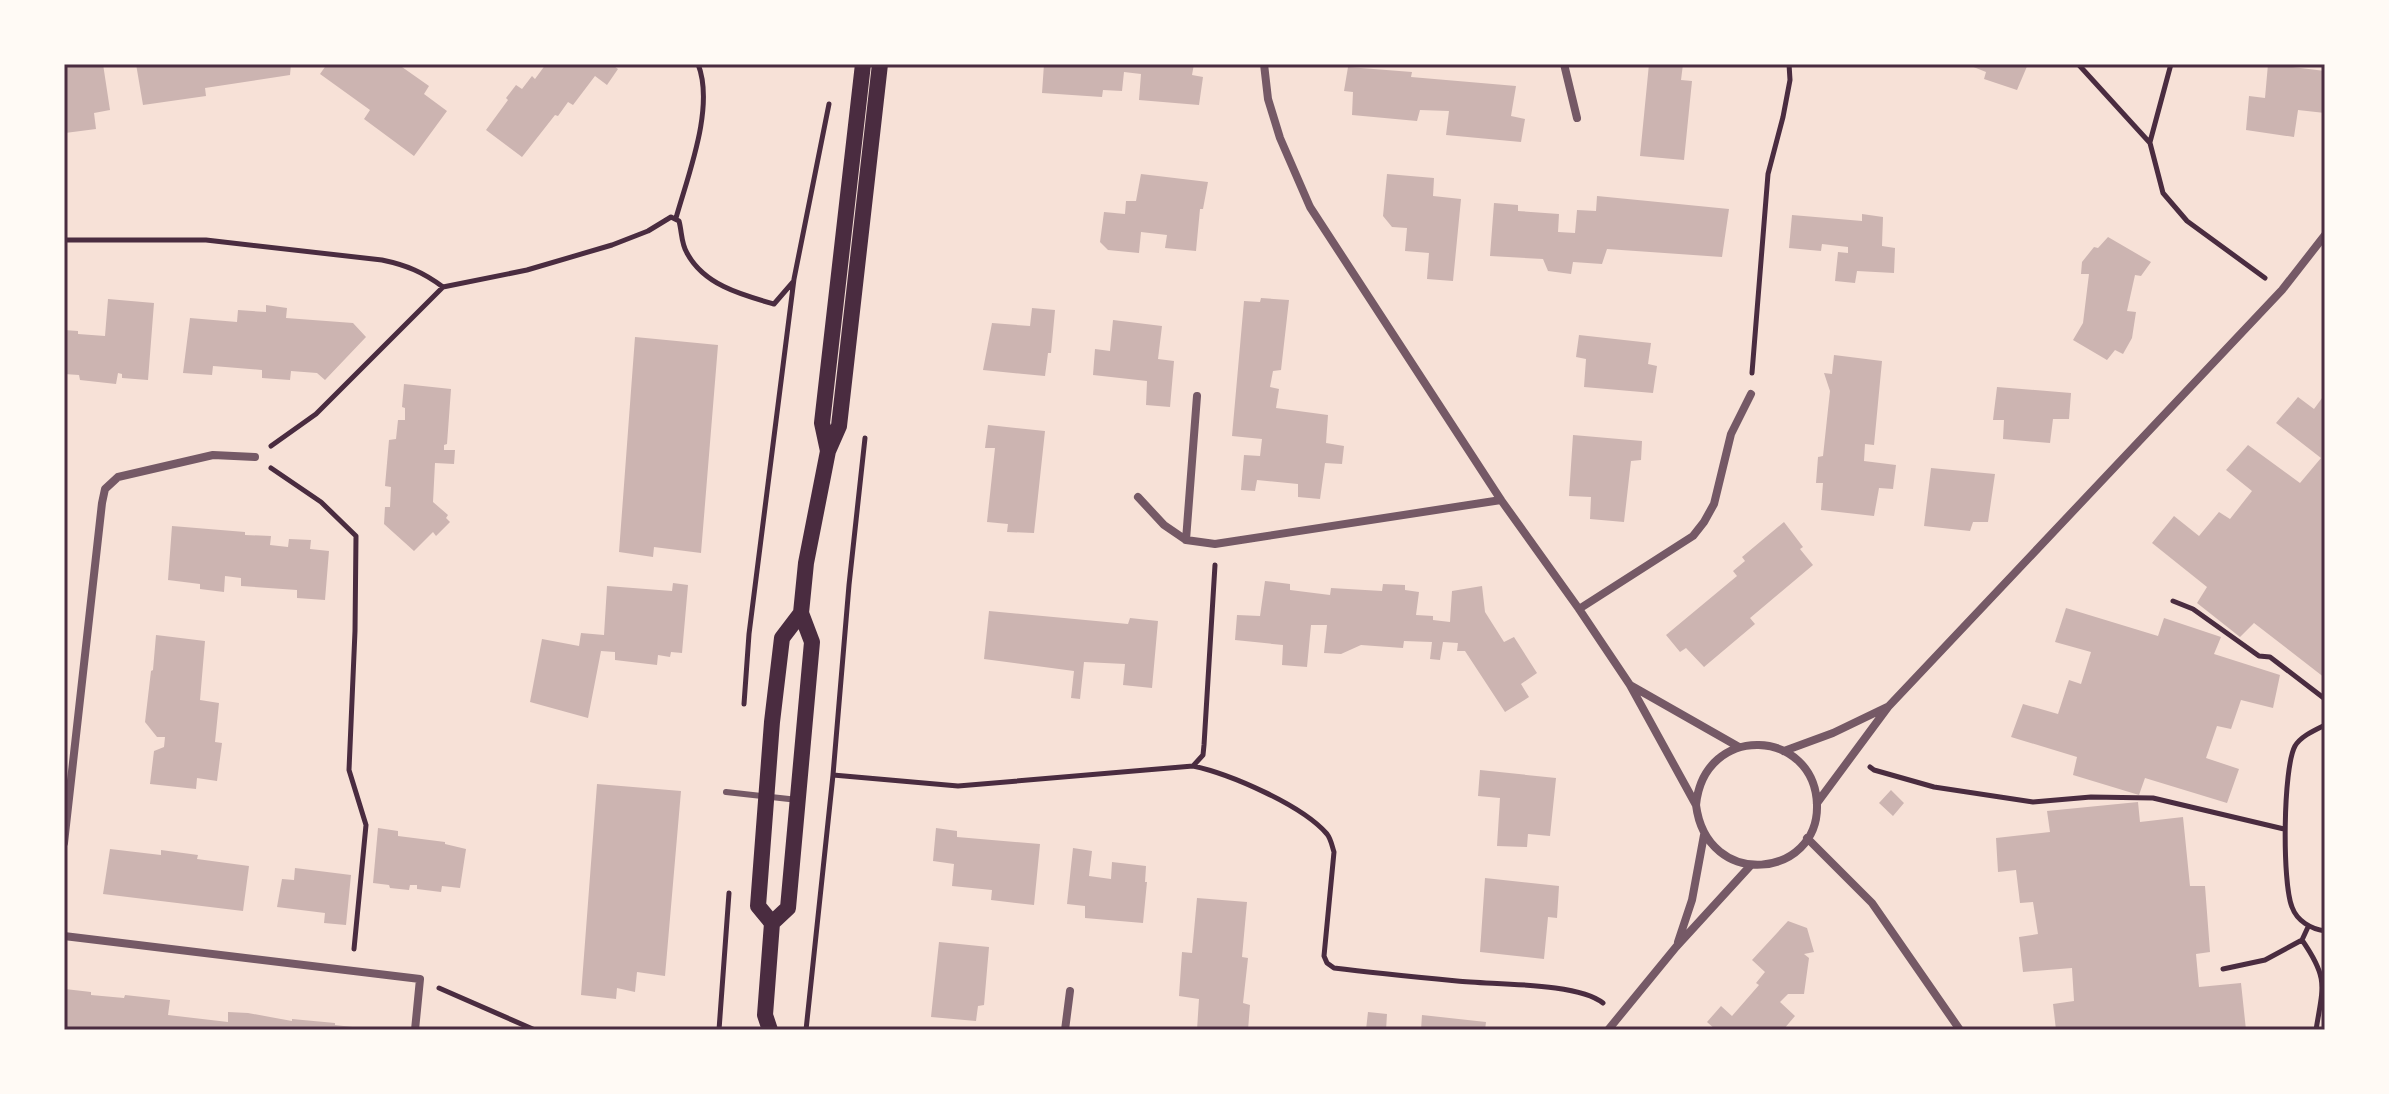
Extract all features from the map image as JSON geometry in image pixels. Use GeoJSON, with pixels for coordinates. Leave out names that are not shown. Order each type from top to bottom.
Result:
{"type":"FeatureCollection","features":[{"type":"Feature","properties":{"kind":"main road"},"geometry":{"type":"LineString","coordinates":[[828,451],[822,423],[863,64]]}},
{"type":"Feature","properties":{"kind":"main road"},"geometry":{"type":"LineString","coordinates":[[765,1025],[772,923],[788,908],[798,800],[812,642],[801,613],[806,563],[828,451],[839,426],[880,64]]}},
{"type":"Feature","properties":{"kind":"main road"},"geometry":{"type":"LineString","coordinates":[[772,923],[758,906],[766,796],[782,638],[801,613]]}},
{"type":"Feature","properties":{"kind":"street"},"geometry":{"type":"LineString","coordinates":[[1264,64],[1268,99],[1280,138],[1310,207],[1501,500],[1630,685],[1696,805]]}},
{"type":"Feature","properties":{"kind":"street"},"geometry":{"type":"LineString","coordinates":[[1564,64],[1577,118]]}},
{"type":"Feature","properties":{"kind":"street"},"geometry":{"type":"LineString","coordinates":[[1817,803],[1888,707],[2282,290],[2325,235]]}},
{"type":"Feature","properties":{"kind":"street"},"geometry":{"type":"LineString","coordinates":[[1579,609],[1693,536],[1714,504],[1731,434],[1751,394]]}},
{"type":"Feature","properties":{"kind":"street"},"geometry":{"type":"LineString","coordinates":[[1186,540],[1197,396]]}},
{"type":"Feature","properties":{"kind":"street"},"geometry":{"type":"LineString","coordinates":[[64,843],[105,489],[118,477],[213,455],[255,457]]}},
{"type":"Feature","properties":{"kind":"street"},"geometry":{"type":"LineString","coordinates":[[1138,497],[1164,525],[1186,540],[1215,544],[1501,500]]}},
{"type":"Feature","properties":{"kind":"street"},"geometry":{"type":"LineString","coordinates":[[1630,685],[1739,747]]}},
{"type":"Feature","properties":{"kind":"street"},"geometry":{"type":"LineString","coordinates":[[1784,751],[1833,733],[1888,707]]}},
{"type":"Feature","properties":{"kind":"street"},"geometry":{"type":"LineString","coordinates":[[1769,746],[1784,751],[1804,767],[1811,778],[1817,803],[1816,816],[1807,838],[1783,860],[1767,864],[1751,865],[1724,856],[1704,835],[1698,820],[1696,805],[1701,780],[1716,759],[1739,747],[1769,746]]}},
{"type":"Feature","properties":{"kind":"street"},"geometry":{"type":"LineString","coordinates":[[1676,947],[1692,900],[1704,835]]}},
{"type":"Feature","properties":{"kind":"street"},"geometry":{"type":"LineString","coordinates":[[1807,838],[1872,903],[1960,1030]]}},
{"type":"Feature","properties":{"kind":"street"},"geometry":{"type":"LineString","coordinates":[[1608,1030],[1676,947],[1751,865]]}},
{"type":"Feature","properties":{"kind":"street"},"geometry":{"type":"LineString","coordinates":[[64,936],[420,979],[415,1030]]}},
{"type":"Feature","properties":{"kind":"street"},"geometry":{"type":"LineString","coordinates":[[1065,1030],[1070,991]]}},
{"type":"Feature","properties":{"kind":"lane"},"geometry":{"type":"LineString","coordinates":[[726,792],[798,800]]}},
{"type":"Feature","properties":{"kind":"path"},"geometry":{"type":"LineString","coordinates":[[698,64],[703,77],[702,109],[694,153],[676,218],[681,226],[681,238],[687,254],[718,285],[774,304],[794,279]]}},
{"type":"Feature","properties":{"kind":"path"},"geometry":{"type":"LineString","coordinates":[[1751,394],[1768,174],[1783,117],[1790,80],[1789,64]]}},
{"type":"Feature","properties":{"kind":"path"},"geometry":{"type":"LineString","coordinates":[[2078,64],[2150,143],[2163,193],[2187,221],[2282,290]]}},
{"type":"Feature","properties":{"kind":"path"},"geometry":{"type":"LineString","coordinates":[[2150,143],[2171,64]]}},
{"type":"Feature","properties":{"kind":"path"},"geometry":{"type":"LineString","coordinates":[[744,713],[749,634],[794,279],[831,94]]}},
{"type":"Feature","properties":{"kind":"path"},"geometry":{"type":"LineString","coordinates":[[351,971],[366,825],[349,770],[356,536],[321,502],[255,457],[316,414],[443,287],[527,270],[612,245],[648,231],[666,219],[676,218]]}},
{"type":"Feature","properties":{"kind":"path"},"geometry":{"type":"LineString","coordinates":[[64,240],[206,240],[382,260],[424,273],[443,287]]}},
{"type":"Feature","properties":{"kind":"path"},"geometry":{"type":"LineString","coordinates":[[806,1030],[866,430]]}},
{"type":"Feature","properties":{"kind":"path"},"geometry":{"type":"LineString","coordinates":[[1193,766],[1203,755],[1204,745],[1215,544]]}},
{"type":"Feature","properties":{"kind":"path"},"geometry":{"type":"LineString","coordinates":[[2173,601],[2193,609],[2259,656],[2270,657],[2325,699]]}},
{"type":"Feature","properties":{"kind":"path"},"geometry":{"type":"LineString","coordinates":[[2325,725],[2296,744],[2292,755],[2284,829],[2292,908],[2308,927],[2325,931]]}},
{"type":"Feature","properties":{"kind":"path"},"geometry":{"type":"LineString","coordinates":[[1854,753],[1874,770],[1934,787],[2033,802],[2091,797],[2153,798],[2284,829]]}},
{"type":"Feature","properties":{"kind":"path"},"geometry":{"type":"LineString","coordinates":[[833,775],[958,786],[1193,766],[1214,770],[1286,804],[1329,836],[1334,852],[1324,956],[1334,968],[1561,989],[1596,998],[1619,1016]]}},
{"type":"Feature","properties":{"kind":"path"},"geometry":{"type":"LineString","coordinates":[[719,1030],[730,880]]}},
{"type":"Feature","properties":{"kind":"path"},"geometry":{"type":"LineString","coordinates":[[2223,969],[2265,960],[2302,940],[2308,927]]}},
{"type":"Feature","properties":{"kind":"path"},"geometry":{"type":"LineString","coordinates":[[2302,940],[2321,969],[2323,987],[2317,1030],[2325,1028]]}},
{"type":"Feature","properties":{"kind":"path"},"geometry":{"type":"LineString","coordinates":[[420,979],[535,1030]]}},
{"type":"Feature","properties":{"kind":"building"},"geometry":{"type":"Polygon","coordinates":[[[64,64],[103,64],[110,110],[94,113],[96,129],[65,133],[64,64]]]}},
{"type":"Feature","properties":{"kind":"building"},"geometry":{"type":"Polygon","coordinates":[[[136,64],[291,64],[290,75],[205,88],[206,96],[143,105],[136,64]]]}},
{"type":"Feature","properties":{"kind":"building"},"geometry":{"type":"Polygon","coordinates":[[[327,64],[404,64],[402,67],[429,86],[424,94],[447,111],[414,156],[364,119],[370,110],[320,74],[327,64]]]}},
{"type":"Feature","properties":{"kind":"building"},"geometry":{"type":"Polygon","coordinates":[[[546,64],[611,64],[618,69],[607,85],[595,76],[573,105],[568,102],[558,116],[555,115],[522,157],[486,130],[516,85],[522,89],[532,76],[535,79],[546,64]]]}},
{"type":"Feature","properties":{"kind":"building"},"geometry":{"type":"Polygon","coordinates":[[[1044,64],[1194,64],[1192,75],[1203,77],[1199,105],[1139,100],[1141,74],[1124,72],[1122,91],[1103,90],[1102,97],[1042,93],[1044,64]]]}},
{"type":"Feature","properties":{"kind":"building"},"geometry":{"type":"Polygon","coordinates":[[[1649,64],[1683,64],[1681,80],[1692,81],[1684,160],[1640,156],[1649,64]]]}},
{"type":"Feature","properties":{"kind":"building"},"geometry":{"type":"Polygon","coordinates":[[[1966,64],[2028,64],[2017,90],[1984,79],[1986,72],[1966,64]]]}},
{"type":"Feature","properties":{"kind":"building"},"geometry":{"type":"Polygon","coordinates":[[[2268,64],[2325,71],[2325,113],[2298,110],[2294,137],[2246,130],[2249,96],[2265,98],[2268,64]]]}},
{"type":"Feature","properties":{"kind":"building"},"geometry":{"type":"Polygon","coordinates":[[[1348,67],[1412,72],[1411,77],[1516,86],[1511,116],[1525,119],[1521,142],[1446,135],[1449,111],[1420,110],[1417,121],[1352,115],[1353,92],[1344,91],[1348,67]]]}},
{"type":"Feature","properties":{"kind":"building"},"geometry":{"type":"Polygon","coordinates":[[[1141,174],[1208,182],[1203,209],[1200,209],[1196,251],[1165,248],[1167,235],[1141,232],[1139,253],[1108,250],[1100,242],[1104,212],[1125,214],[1126,201],[1136,201],[1141,174]]]}},
{"type":"Feature","properties":{"kind":"building"},"geometry":{"type":"Polygon","coordinates":[[[1387,174],[1434,178],[1433,196],[1461,199],[1453,281],[1427,279],[1429,253],[1405,251],[1407,228],[1392,227],[1383,216],[1387,174]]]}},
{"type":"Feature","properties":{"kind":"building"},"geometry":{"type":"Polygon","coordinates":[[[1597,196],[1729,209],[1722,257],[1607,249],[1602,264],[1573,262],[1571,274],[1548,271],[1543,259],[1490,256],[1494,203],[1518,205],[1518,211],[1559,214],[1558,232],[1575,233],[1577,210],[1596,211],[1597,196]]]}},
{"type":"Feature","properties":{"kind":"building"},"geometry":{"type":"Polygon","coordinates":[[[1862,214],[1883,217],[1882,246],[1895,248],[1894,273],[1857,271],[1855,283],[1835,281],[1838,252],[1848,253],[1848,247],[1822,244],[1821,251],[1789,248],[1792,215],[1862,221],[1862,214]]]}},
{"type":"Feature","properties":{"kind":"building"},"geometry":{"type":"Polygon","coordinates":[[[2108,237],[2151,262],[2141,276],[2135,275],[2127,311],[2136,312],[2132,338],[2123,354],[2115,350],[2107,360],[2073,340],[2083,323],[2089,274],[2081,274],[2082,262],[2094,247],[2098,248],[2108,237]]]}},
{"type":"Feature","properties":{"kind":"building"},"geometry":{"type":"Polygon","coordinates":[[[1261,298],[1289,300],[1281,370],[1273,371],[1270,387],[1279,389],[1276,408],[1328,415],[1326,443],[1344,446],[1342,464],[1325,463],[1320,499],[1298,497],[1298,484],[1257,480],[1255,491],[1241,490],[1244,455],[1260,456],[1262,439],[1232,436],[1244,301],[1260,302],[1261,298]]]}},
{"type":"Feature","properties":{"kind":"building"},"geometry":{"type":"Polygon","coordinates":[[[108,299],[154,303],[148,380],[122,378],[122,374],[118,373],[116,384],[80,380],[79,375],[64,374],[64,330],[105,336],[108,299]]]}},
{"type":"Feature","properties":{"kind":"building"},"geometry":{"type":"Polygon","coordinates":[[[266,305],[287,308],[286,318],[353,323],[366,337],[325,380],[317,373],[291,371],[290,380],[262,378],[262,370],[213,366],[212,375],[183,373],[190,318],[237,322],[238,310],[266,312],[266,305]]]}},
{"type":"Feature","properties":{"kind":"building"},"geometry":{"type":"Polygon","coordinates":[[[1032,308],[1055,310],[1051,353],[1048,353],[1045,376],[983,370],[992,323],[1030,326],[1032,308]]]}},
{"type":"Feature","properties":{"kind":"building"},"geometry":{"type":"Polygon","coordinates":[[[1113,320],[1162,326],[1158,359],[1174,361],[1170,407],[1146,405],[1147,381],[1093,375],[1095,349],[1110,351],[1113,320]]]}},
{"type":"Feature","properties":{"kind":"building"},"geometry":{"type":"Polygon","coordinates":[[[1579,335],[1651,343],[1648,364],[1657,366],[1653,393],[1584,387],[1586,359],[1576,357],[1579,335]]]}},
{"type":"Feature","properties":{"kind":"building"},"geometry":{"type":"Polygon","coordinates":[[[635,337],[718,345],[701,553],[654,547],[653,557],[619,552],[635,337]]]}},
{"type":"Feature","properties":{"kind":"building"},"geometry":{"type":"Polygon","coordinates":[[[1834,355],[1882,361],[1874,445],[1865,444],[1864,461],[1896,465],[1893,489],[1879,488],[1874,516],[1821,510],[1823,483],[1816,483],[1818,457],[1823,456],[1830,391],[1824,373],[1832,374],[1834,355]]]}},
{"type":"Feature","properties":{"kind":"building"},"geometry":{"type":"Polygon","coordinates":[[[404,384],[451,389],[444,450],[455,450],[454,464],[435,463],[433,502],[448,515],[446,518],[450,522],[436,536],[433,532],[414,551],[384,524],[385,507],[390,507],[391,487],[385,486],[389,440],[396,439],[398,420],[405,420],[405,408],[402,407],[404,384]]]}},
{"type":"Feature","properties":{"kind":"building"},"geometry":{"type":"Polygon","coordinates":[[[1997,387],[2071,393],[2069,419],[2053,419],[2050,443],[2003,439],[2004,420],[1993,420],[1997,387]]]}},
{"type":"Feature","properties":{"kind":"building"},"geometry":{"type":"Polygon","coordinates":[[[2325,394],[2325,678],[2254,623],[2240,637],[2197,603],[2207,587],[2152,543],[2174,516],[2199,536],[2219,512],[2230,519],[2252,491],[2226,470],[2248,445],[2300,483],[2321,458],[2276,423],[2298,397],[2314,409],[2325,394]]]}},
{"type":"Feature","properties":{"kind":"building"},"geometry":{"type":"Polygon","coordinates":[[[988,425],[1045,431],[1034,533],[1007,532],[1008,524],[987,522],[995,448],[985,448],[988,425]]]}},
{"type":"Feature","properties":{"kind":"building"},"geometry":{"type":"Polygon","coordinates":[[[1573,435],[1642,441],[1641,460],[1631,461],[1624,522],[1590,519],[1591,497],[1569,496],[1573,435]]]}},
{"type":"Feature","properties":{"kind":"building"},"geometry":{"type":"Polygon","coordinates":[[[1931,468],[1995,474],[1988,522],[1973,522],[1970,531],[1924,526],[1931,468]]]}},
{"type":"Feature","properties":{"kind":"building"},"geometry":{"type":"Polygon","coordinates":[[[1784,522],[1813,565],[1750,618],[1755,624],[1704,667],[1686,648],[1680,652],[1666,635],[1737,576],[1733,571],[1745,561],[1742,557],[1784,522]]]}},
{"type":"Feature","properties":{"kind":"building"},"geometry":{"type":"Polygon","coordinates":[[[172,526],[271,536],[270,545],[288,547],[289,539],[311,540],[310,549],[329,551],[325,600],[297,598],[297,590],[241,586],[241,578],[225,576],[224,592],[200,589],[200,584],[168,580],[172,526]]]}},
{"type":"Feature","properties":{"kind":"building"},"geometry":{"type":"Polygon","coordinates":[[[1265,581],[1290,584],[1290,590],[1330,595],[1331,588],[1382,591],[1383,584],[1405,585],[1405,590],[1419,592],[1416,615],[1433,616],[1433,620],[1450,622],[1452,591],[1482,586],[1485,612],[1504,642],[1514,637],[1537,673],[1521,684],[1529,697],[1505,712],[1465,651],[1457,651],[1458,643],[1443,642],[1440,660],[1430,659],[1432,642],[1404,641],[1403,648],[1361,645],[1341,654],[1324,653],[1327,625],[1311,625],[1307,667],[1282,665],[1283,645],[1235,640],[1237,615],[1260,616],[1265,581]]]}},
{"type":"Feature","properties":{"kind":"building"},"geometry":{"type":"Polygon","coordinates":[[[673,583],[688,585],[682,653],[671,652],[670,657],[658,655],[657,665],[615,660],[615,652],[601,651],[588,718],[530,702],[542,639],[579,646],[581,633],[604,635],[607,586],[672,591],[673,583]]]}},
{"type":"Feature","properties":{"kind":"building"},"geometry":{"type":"Polygon","coordinates":[[[2066,608],[2158,636],[2164,618],[2221,637],[2214,654],[2280,675],[2273,708],[2241,700],[2231,729],[2217,726],[2206,758],[2239,769],[2227,803],[2145,778],[2139,795],[2073,775],[2077,757],[2011,737],[2023,704],[2058,714],[2069,680],[2081,684],[2091,652],[2055,642],[2066,608]]]}},
{"type":"Feature","properties":{"kind":"building"},"geometry":{"type":"Polygon","coordinates":[[[989,611],[1128,624],[1130,618],[1158,621],[1152,688],[1123,685],[1125,664],[1084,662],[1080,699],[1071,698],[1074,671],[984,659],[989,611]]]}},
{"type":"Feature","properties":{"kind":"building"},"geometry":{"type":"Polygon","coordinates":[[[156,635],[205,641],[200,700],[219,703],[215,742],[222,743],[217,781],[197,778],[196,789],[150,784],[154,751],[164,747],[165,737],[157,737],[145,722],[156,635]]]}},
{"type":"Feature","properties":{"kind":"building"},"geometry":{"type":"Polygon","coordinates":[[[1480,770],[1556,778],[1550,836],[1528,834],[1527,847],[1497,846],[1500,798],[1478,796],[1480,770]]]}},
{"type":"Feature","properties":{"kind":"building"},"geometry":{"type":"Polygon","coordinates":[[[597,784],[681,791],[665,976],[637,972],[635,992],[617,988],[616,999],[581,995],[597,784]]]}},
{"type":"Feature","properties":{"kind":"building"},"geometry":{"type":"Polygon","coordinates":[[[1891,790],[1904,803],[1893,816],[1879,803],[1891,790]]]}},
{"type":"Feature","properties":{"kind":"building"},"geometry":{"type":"Polygon","coordinates":[[[2138,802],[2140,822],[2183,817],[2190,886],[2205,886],[2210,952],[2196,954],[2199,987],[2241,983],[2246,1030],[2056,1030],[2053,1004],[2074,1001],[2072,968],[2023,972],[2019,937],[2038,934],[2033,902],[2020,903],[2016,870],[1998,872],[1996,838],[2050,832],[2047,811],[2138,802]]]}},
{"type":"Feature","properties":{"kind":"building"},"geometry":{"type":"Polygon","coordinates":[[[378,828],[398,831],[398,836],[445,842],[466,849],[460,888],[442,886],[441,892],[417,889],[417,885],[410,885],[409,890],[373,883],[378,828]]]}},
{"type":"Feature","properties":{"kind":"building"},"geometry":{"type":"Polygon","coordinates":[[[936,828],[957,831],[957,837],[1040,844],[1034,905],[991,900],[992,890],[952,886],[954,864],[933,861],[936,828]]]}},
{"type":"Feature","properties":{"kind":"building"},"geometry":{"type":"Polygon","coordinates":[[[1073,848],[1092,851],[1089,876],[1111,879],[1112,862],[1146,866],[1143,923],[1085,918],[1085,906],[1067,904],[1073,848]]]}},
{"type":"Feature","properties":{"kind":"building"},"geometry":{"type":"Polygon","coordinates":[[[110,849],[161,855],[161,850],[198,855],[197,859],[249,866],[243,911],[103,894],[110,849]]]}},
{"type":"Feature","properties":{"kind":"building"},"geometry":{"type":"Polygon","coordinates":[[[295,868],[351,875],[346,925],[324,923],[325,913],[277,907],[282,879],[294,880],[295,868]]]}},
{"type":"Feature","properties":{"kind":"building"},"geometry":{"type":"Polygon","coordinates":[[[1485,878],[1559,886],[1557,918],[1548,917],[1544,959],[1480,952],[1485,878]]]}},
{"type":"Feature","properties":{"kind":"building"},"geometry":{"type":"Polygon","coordinates":[[[1197,898],[1247,902],[1242,957],[1248,958],[1243,1003],[1250,1005],[1248,1030],[1197,1030],[1199,999],[1179,996],[1182,952],[1192,953],[1197,898]]]}},
{"type":"Feature","properties":{"kind":"building"},"geometry":{"type":"Polygon","coordinates":[[[1788,921],[1807,928],[1814,952],[1804,954],[1809,958],[1804,994],[1788,994],[1780,1002],[1795,1016],[1783,1030],[1777,1027],[1774,1030],[1716,1030],[1707,1022],[1721,1006],[1732,1016],[1759,985],[1756,983],[1765,972],[1752,960],[1788,921]]]}},
{"type":"Feature","properties":{"kind":"building"},"geometry":{"type":"Polygon","coordinates":[[[939,942],[989,947],[984,1005],[978,1006],[976,1021],[931,1017],[939,942]]]}},
{"type":"Feature","properties":{"kind":"building"},"geometry":{"type":"Polygon","coordinates":[[[65,989],[91,992],[91,995],[170,1000],[168,1015],[228,1022],[228,1012],[248,1013],[292,1021],[335,1023],[361,1030],[64,1030],[65,989]]]}},
{"type":"Feature","properties":{"kind":"building"},"geometry":{"type":"Polygon","coordinates":[[[1368,1012],[1387,1014],[1386,1030],[1366,1030],[1368,1012]]]}},
{"type":"Feature","properties":{"kind":"building"},"geometry":{"type":"Polygon","coordinates":[[[1422,1015],[1486,1022],[1485,1030],[1421,1030],[1422,1015]]]}}]}
